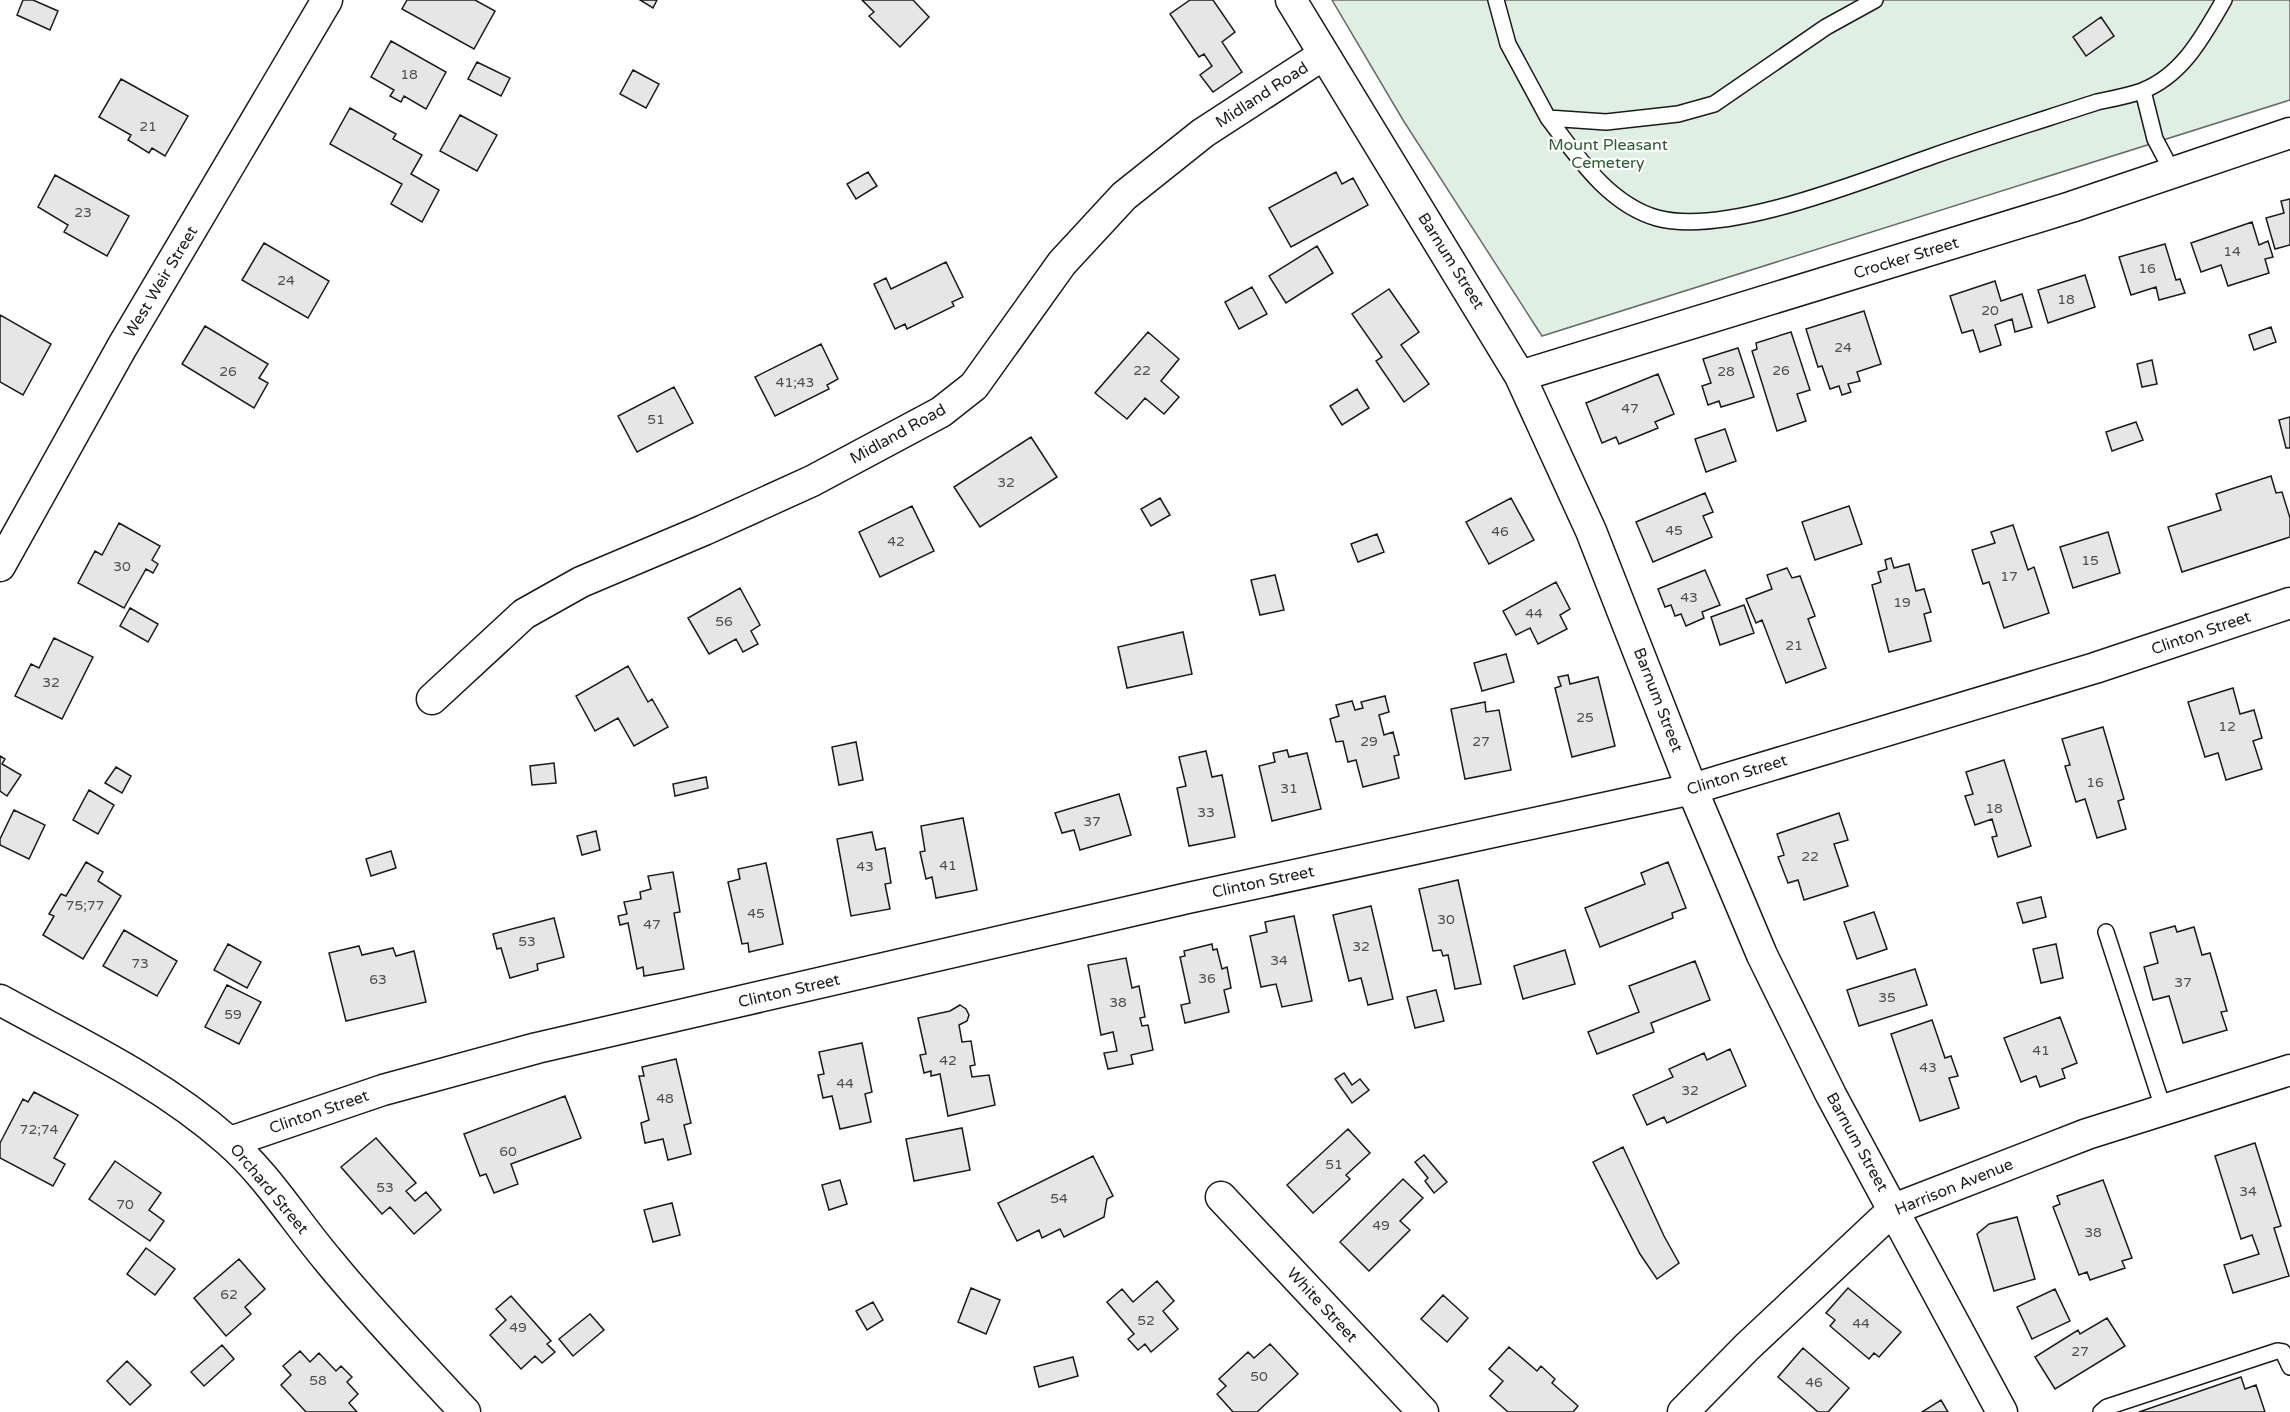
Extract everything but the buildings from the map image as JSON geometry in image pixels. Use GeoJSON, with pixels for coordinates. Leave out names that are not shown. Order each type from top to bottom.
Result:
{"type":"FeatureCollection","features":[{"type":"Feature","properties":{"kind":"street","name":"West Weir Street"},"geometry":{"type":"LineString","coordinates":[[0,566],[117,357],[327,0]]}},
{"type":"Feature","properties":{"kind":"street","name":"Barnum Street"},"geometry":{"type":"LineString","coordinates":[[1291,0],[1520,376],[1591,531],[1692,789],[1762,955],[1801,1037],[2002,1412]]}},
{"type":"Feature","properties":{"kind":"street","name":"Midland Road"},"geometry":{"type":"LineString","coordinates":[[432,699],[492,641],[524,614],[581,582],[812,481],[941,412],[974,386],[1062,263],[1124,196],[1203,133],[1323,55]]}},
{"type":"Feature","properties":{"kind":"street","name":"Crocker Street"},"geometry":{"type":"LineString","coordinates":[[1520,376],[2059,211],[2290,133]]}},
{"type":"Feature","properties":{"kind":"street","name":"Clinton Street"},"geometry":{"type":"LineString","coordinates":[[230,1142],[394,1087],[537,1048],[1221,891],[1692,789],[2095,668],[2290,603]]}},
{"type":"Feature","properties":{"kind":"street","name":"Orchard Street"},"geometry":{"type":"LineString","coordinates":[[0,1000],[125,1068],[197,1115],[230,1142],[265,1179],[335,1269],[465,1412]]}},
{"type":"Feature","properties":{"kind":"street","name":"Harrison Avenue"},"geometry":{"type":"LineString","coordinates":[[1683,1412],[1747,1347],[1894,1209],[2087,1134],[2290,1070]]}},
{"type":"Feature","properties":{"kind":"street","name":"White Street"},"geometry":{"type":"LineString","coordinates":[[1221,1197],[1423,1412]]}},
{"type":"Feature","properties":{"kind":"lane"},"geometry":{"type":"LineString","coordinates":[[1496,0],[1508,44],[1548,118],[1589,172],[1618,198],[1656,218],[1689,223],[1718,222],[1826,193],[2086,106],[2143,91],[2176,70],[2196,49],[2224,0]]}},
{"type":"Feature","properties":{"kind":"lane"},"geometry":{"type":"LineString","coordinates":[[1548,118],[1606,122],[1678,114],[1714,104],[1826,27],[1875,0]]}},
{"type":"Feature","properties":{"kind":"lane"},"geometry":{"type":"LineString","coordinates":[[2143,91],[2155,139],[2173,173]]}},
{"type":"Feature","properties":{"kind":"lane"},"geometry":{"type":"LineString","coordinates":[[2106,932],[2164,1111]]}},
{"type":"Feature","properties":{"kind":"lane"},"geometry":{"type":"LineString","coordinates":[[2101,1412],[2107,1407],[2277,1351],[2283,1352],[2290,1367]]}},
{"type":"Feature","properties":{"kind":"green space","name":"Mount Pleasant Cemetery"},"geometry":{"type":"Polygon","coordinates":[[[1332,0],[2290,0],[2290,100],[1542,336],[1403,120],[1332,0]]]}}]}
